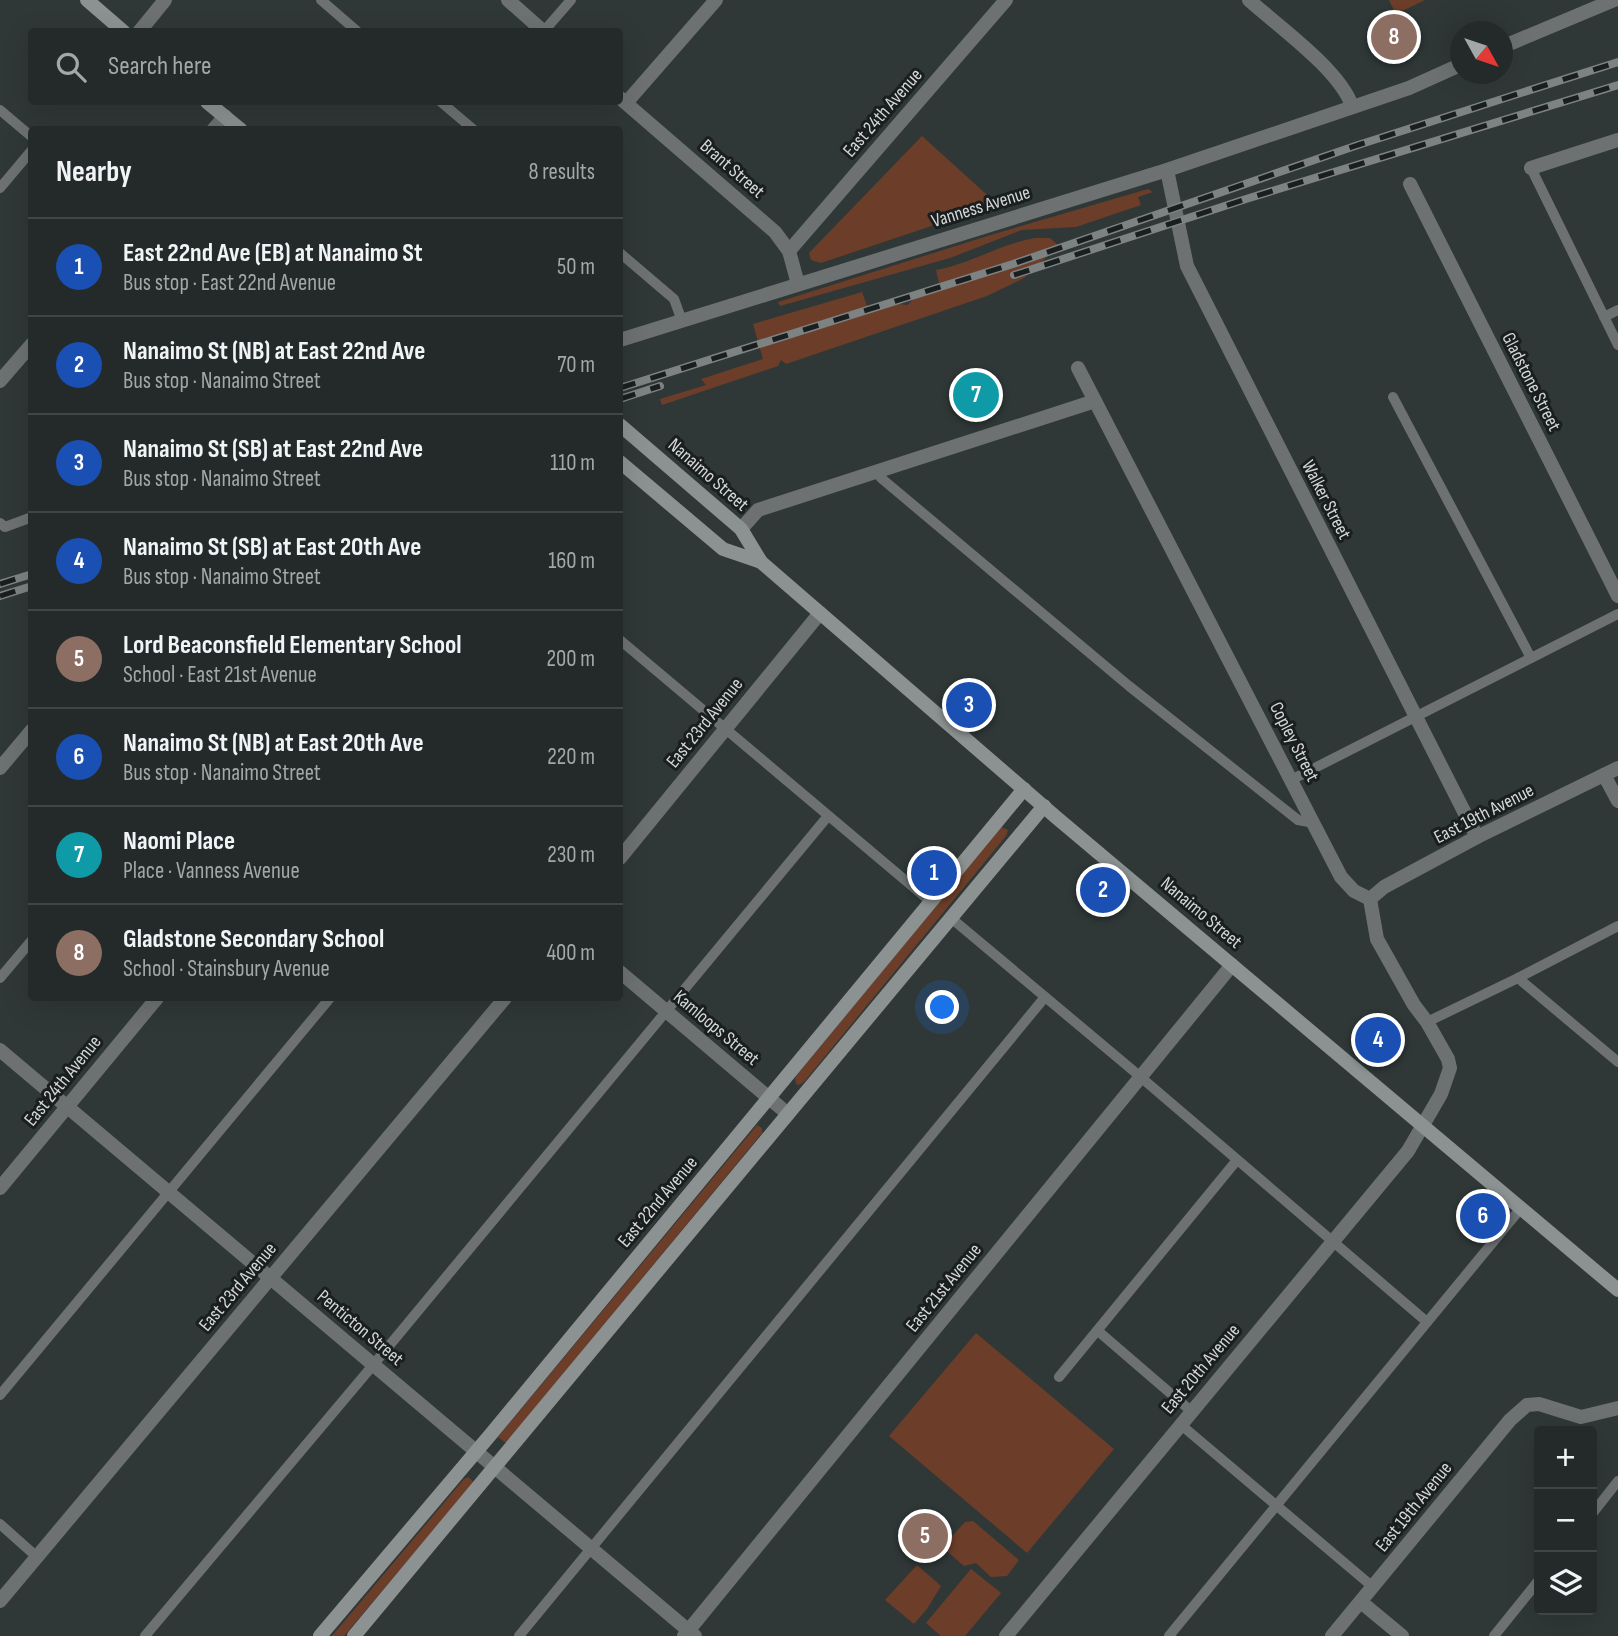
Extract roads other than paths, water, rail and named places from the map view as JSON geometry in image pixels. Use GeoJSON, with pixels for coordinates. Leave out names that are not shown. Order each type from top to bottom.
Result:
{"type":"FeatureCollection","features":[{"type":"Feature","properties":{"kind":"street"},"geometry":{"type":"LineString","coordinates":[[87,0],[119,28]]}},
{"type":"Feature","properties":{"kind":"street"},"geometry":{"type":"LineString","coordinates":[[142,28],[165,0]]}},
{"type":"Feature","properties":{"kind":"street"},"geometry":{"type":"LineString","coordinates":[[508,0],[541,28]]}},
{"type":"Feature","properties":{"kind":"street"},"geometry":{"type":"LineString","coordinates":[[623,100],[716,0]]}},
{"type":"Feature","properties":{"kind":"street","name":"East 24th Avenue"},"geometry":{"type":"LineString","coordinates":[[789,251],[1006,0]]}},
{"type":"Feature","properties":{"kind":"street"},"geometry":{"type":"LineString","coordinates":[[1249,0],[1335,76],[1348,93],[1352,106]]}},
{"type":"Feature","properties":{"kind":"street"},"geometry":{"type":"LineString","coordinates":[[1513,43],[1614,0]]}},
{"type":"Feature","properties":{"kind":"street","name":"Vanness Avenue"},"geometry":{"type":"LineString","coordinates":[[623,339],[1167,170],[1409,88],[1450,70]]}},
{"type":"Feature","properties":{"kind":"street","name":"Brant Street"},"geometry":{"type":"LineString","coordinates":[[623,100],[775,232],[789,251],[798,284]]}},
{"type":"Feature","properties":{"kind":"street"},"geometry":{"type":"LineString","coordinates":[[212,105],[236,126]]}},
{"type":"Feature","properties":{"kind":"street"},"geometry":{"type":"LineString","coordinates":[[216,126],[225,116]]}},
{"type":"Feature","properties":{"kind":"street"},"geometry":{"type":"LineString","coordinates":[[1531,168],[1618,140]]}},
{"type":"Feature","properties":{"kind":"street","name":"Walker Street"},"geometry":{"type":"LineString","coordinates":[[1167,170],[1187,266],[1477,837]]}},
{"type":"Feature","properties":{"kind":"street","name":"Gladstone Street"},"geometry":{"type":"LineString","coordinates":[[1410,184],[1618,596]]}},
{"type":"Feature","properties":{"kind":"street"},"geometry":{"type":"LineString","coordinates":[[0,381],[28,349]]}},
{"type":"Feature","properties":{"kind":"street","name":"Copley Street"},"geometry":{"type":"LineString","coordinates":[[1078,368],[1346,884],[1370,899]]}},
{"type":"Feature","properties":{"kind":"street"},"geometry":{"type":"LineString","coordinates":[[741,529],[758,510],[1095,401]]}},
{"type":"Feature","properties":{"kind":"street","name":"Nanaimo Street"},"geometry":{"type":"LineString","coordinates":[[623,432],[741,529],[761,562],[1024,789],[1618,1290]]}},
{"type":"Feature","properties":{"kind":"street","name":"Nanaimo Street"},"geometry":{"type":"LineString","coordinates":[[623,465],[723,549],[761,562]]}},
{"type":"Feature","properties":{"kind":"street","name":"East 23rd Avenue"},"geometry":{"type":"LineString","coordinates":[[623,854],[820,613]]}},
{"type":"Feature","properties":{"kind":"street"},"geometry":{"type":"LineString","coordinates":[[0,768],[28,735]]}},
{"type":"Feature","properties":{"kind":"street","name":"East 19th Avenue"},"geometry":{"type":"LineString","coordinates":[[1370,899],[1384,887],[1477,837],[1618,768]]}},
{"type":"Feature","properties":{"kind":"street"},"geometry":{"type":"LineString","coordinates":[[1604,775],[1618,801]]}},
{"type":"Feature","properties":{"kind":"street","name":"East 22nd Avenue"},"geometry":{"type":"LineString","coordinates":[[320,1636],[477,1451],[1024,789]]}},
{"type":"Feature","properties":{"kind":"street"},"geometry":{"type":"LineString","coordinates":[[354,1636],[1044,806]]}},
{"type":"Feature","properties":{"kind":"street"},"geometry":{"type":"LineString","coordinates":[[1370,899],[1377,939],[1448,1059],[1450,1068],[1441,1094],[1422,1125]]}},
{"type":"Feature","properties":{"kind":"street","name":"East 21st Avenue"},"geometry":{"type":"LineString","coordinates":[[689,1634],[1232,965]]}},
{"type":"Feature","properties":{"kind":"street","name":"Kamloops Street"},"geometry":{"type":"LineString","coordinates":[[623,975],[788,1114]]}},
{"type":"Feature","properties":{"kind":"street","name":"East 24th Avenue"},"geometry":{"type":"LineString","coordinates":[[0,1188],[155,1001]]}},
{"type":"Feature","properties":{"kind":"street","name":"East 23rd Avenue"},"geometry":{"type":"LineString","coordinates":[[0,1601],[502,1001]]}},
{"type":"Feature","properties":{"kind":"street","name":"Penticton Street"},"geometry":{"type":"LineString","coordinates":[[0,1050],[496,1467],[689,1634]]}},
{"type":"Feature","properties":{"kind":"street","name":"East 20th Avenue"},"geometry":{"type":"LineString","coordinates":[[1006,1636],[1331,1241],[1408,1152],[1422,1125]]}},
{"type":"Feature","properties":{"kind":"street","name":"East 19th Avenue"},"geometry":{"type":"LineString","coordinates":[[1332,1636],[1510,1420],[1527,1405],[1539,1404],[1581,1417],[1618,1408]]}},
{"type":"Feature","properties":{"kind":"street"},"geometry":{"type":"LineString","coordinates":[[1361,1602],[1402,1636]]}},
{"type":"Feature","properties":{"kind":"lane"},"geometry":{"type":"LineString","coordinates":[[321,0],[353,28]]}},
{"type":"Feature","properties":{"kind":"lane"},"geometry":{"type":"LineString","coordinates":[[547,28],[570,0]]}},
{"type":"Feature","properties":{"kind":"lane"},"geometry":{"type":"LineString","coordinates":[[445,105],[469,126]]}},
{"type":"Feature","properties":{"kind":"lane"},"geometry":{"type":"LineString","coordinates":[[0,110],[28,134]]}},
{"type":"Feature","properties":{"kind":"lane"},"geometry":{"type":"LineString","coordinates":[[0,188],[28,155]]}},
{"type":"Feature","properties":{"kind":"lane"},"geometry":{"type":"LineString","coordinates":[[1531,168],[1618,345]]}},
{"type":"Feature","properties":{"kind":"lane"},"geometry":{"type":"LineString","coordinates":[[623,256],[674,299],[682,321]]}},
{"type":"Feature","properties":{"kind":"lane"},"geometry":{"type":"LineString","coordinates":[[1604,317],[1618,310]]}},
{"type":"Feature","properties":{"kind":"lane"},"geometry":{"type":"LineString","coordinates":[[1393,397],[1531,658]]}},
{"type":"Feature","properties":{"kind":"lane"},"geometry":{"type":"LineString","coordinates":[[877,470],[881,478],[1129,686],[1298,820],[1314,824]]}},
{"type":"Feature","properties":{"kind":"lane"},"geometry":{"type":"LineString","coordinates":[[0,523],[5,527],[28,518]]}},
{"type":"Feature","properties":{"kind":"lane"},"geometry":{"type":"LineString","coordinates":[[1291,780],[1618,614]]}},
{"type":"Feature","properties":{"kind":"lane"},"geometry":{"type":"LineString","coordinates":[[623,646],[726,727],[931,902]]}},
{"type":"Feature","properties":{"kind":"lane"},"geometry":{"type":"LineString","coordinates":[[145,1636],[828,816]]}},
{"type":"Feature","properties":{"kind":"lane"},"geometry":{"type":"LineString","coordinates":[[951,918],[1427,1322]]}},
{"type":"Feature","properties":{"kind":"lane"},"geometry":{"type":"LineString","coordinates":[[1427,1022],[1618,926]]}},
{"type":"Feature","properties":{"kind":"lane"},"geometry":{"type":"LineString","coordinates":[[0,978],[28,945]]}},
{"type":"Feature","properties":{"kind":"lane"},"geometry":{"type":"LineString","coordinates":[[1518,978],[1618,1062]]}},
{"type":"Feature","properties":{"kind":"lane"},"geometry":{"type":"LineString","coordinates":[[519,1636],[1045,997]]}},
{"type":"Feature","properties":{"kind":"lane"},"geometry":{"type":"LineString","coordinates":[[0,1395],[328,1001]]}},
{"type":"Feature","properties":{"kind":"lane"},"geometry":{"type":"LineString","coordinates":[[1059,1377],[1237,1160]]}},
{"type":"Feature","properties":{"kind":"lane"},"geometry":{"type":"LineString","coordinates":[[1169,1636],[1521,1208]]}},
{"type":"Feature","properties":{"kind":"lane"},"geometry":{"type":"LineString","coordinates":[[1098,1331],[1191,1411]]}},
{"type":"Feature","properties":{"kind":"lane"},"geometry":{"type":"LineString","coordinates":[[1180,1424],[1373,1587]]}},
{"type":"Feature","properties":{"kind":"lane"},"geometry":{"type":"LineString","coordinates":[[1597,1508],[1618,1482]]}},
{"type":"Feature","properties":{"kind":"lane"},"geometry":{"type":"LineString","coordinates":[[0,1524],[37,1557]]}},
{"type":"Feature","properties":{"kind":"lane"},"geometry":{"type":"LineString","coordinates":[[1494,1636],[1534,1586]]}},
{"type":"Feature","properties":{"kind":"railway"},"geometry":{"type":"LineString","coordinates":[[623,387],[1013,264],[1358,145],[1618,62]]}},
{"type":"Feature","properties":{"kind":"railway"},"geometry":{"type":"LineString","coordinates":[[1014,275],[1246,199],[1618,85]]}},
{"type":"Feature","properties":{"kind":"railway"},"geometry":{"type":"LineString","coordinates":[[623,398],[660,386]]}},
{"type":"Feature","properties":{"kind":"railway"},"geometry":{"type":"LineString","coordinates":[[0,584],[28,575]]}},
{"type":"Feature","properties":{"kind":"railway"},"geometry":{"type":"LineString","coordinates":[[0,596],[28,587]]}},
{"type":"Feature","properties":{"kind":"place","name":"Gladstone Secondary School"},"geometry":{"type":"Point","coordinates":[1394,37]}},
{"type":"Feature","properties":{"kind":"place","name":"Naomi Place"},"geometry":{"type":"Point","coordinates":[976,395]}},
{"type":"Feature","properties":{"kind":"place","name":"Nanaimo St (SB) at East 22nd Ave"},"geometry":{"type":"Point","coordinates":[969,705]}},
{"type":"Feature","properties":{"kind":"place","name":"East 22nd Ave (EB) at Nanaimo St"},"geometry":{"type":"Point","coordinates":[934,873]}},
{"type":"Feature","properties":{"kind":"place","name":"Nanaimo St (NB) at East 22nd Ave"},"geometry":{"type":"Point","coordinates":[1103,890]}},
{"type":"Feature","properties":{"kind":"place","name":"Nanaimo St (SB) at East 20th Ave"},"geometry":{"type":"Point","coordinates":[1378,1040]}},
{"type":"Feature","properties":{"kind":"place","name":"Nanaimo St (NB) at East 20th Ave"},"geometry":{"type":"Point","coordinates":[1483,1216]}},
{"type":"Feature","properties":{"kind":"place","name":"Lord Beaconsfield Elementary School"},"geometry":{"type":"Point","coordinates":[925,1536]}}]}
